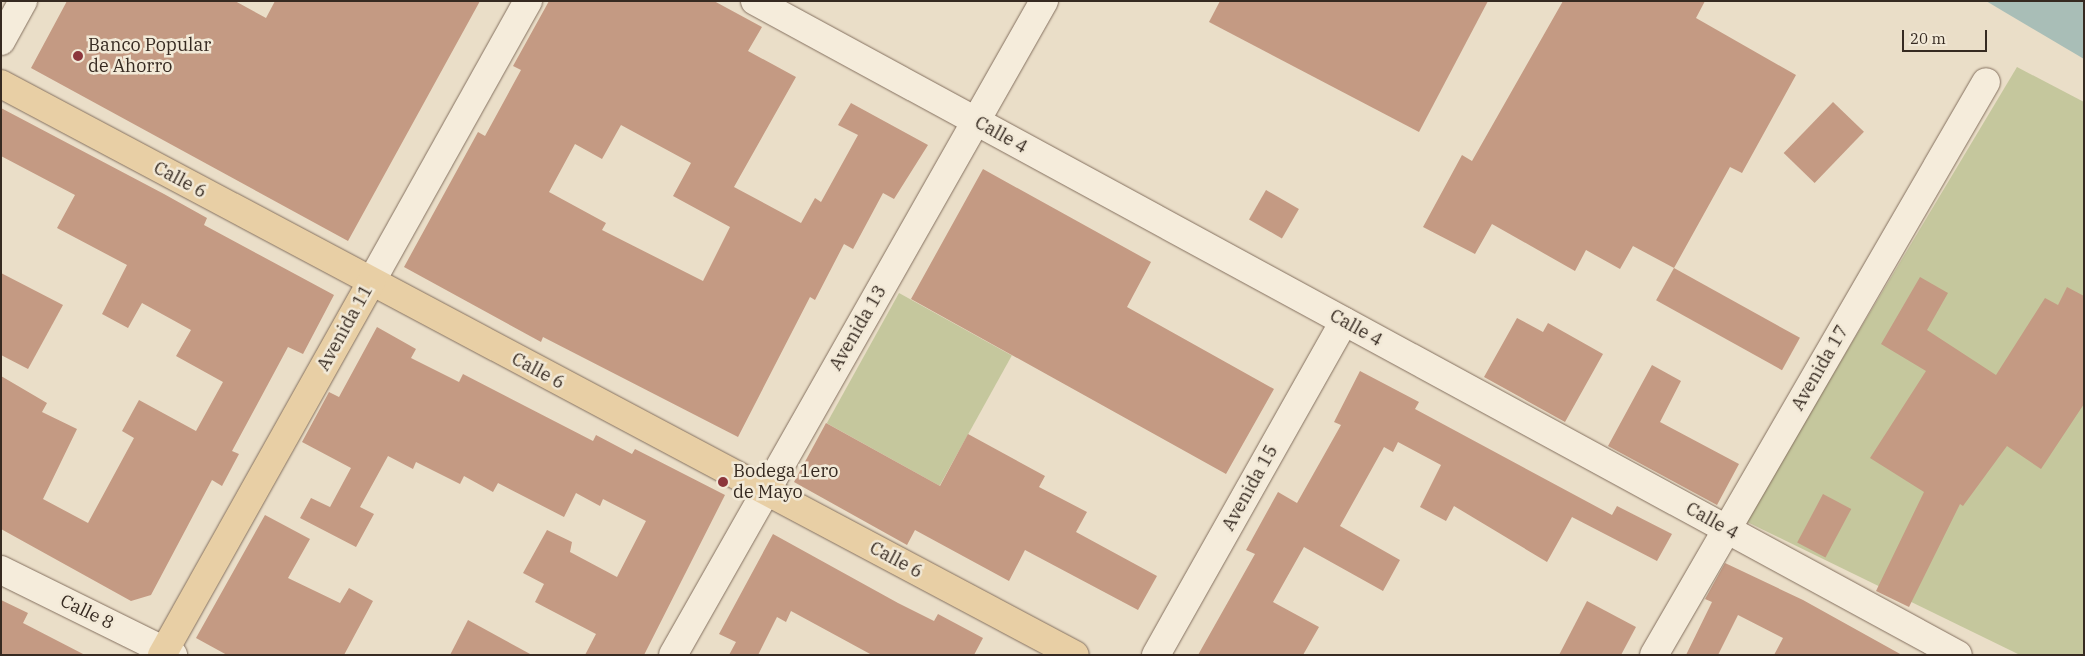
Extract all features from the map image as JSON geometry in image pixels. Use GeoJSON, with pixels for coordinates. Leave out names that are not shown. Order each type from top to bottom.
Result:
{"type":"FeatureCollection","features":[{"type":"Feature","properties":{"kind":"main road","name":"Calle 6"},"geometry":{"type":"LineString","coordinates":[[1,84],[765,492],[1076,655]]}},
{"type":"Feature","properties":{"kind":"main road","name":"Avenida 11"},"geometry":{"type":"LineString","coordinates":[[166,653],[371,282]]}},
{"type":"Feature","properties":{"kind":"street"},"geometry":{"type":"LineString","coordinates":[[1,41],[23,1]]}},
{"type":"Feature","properties":{"kind":"street","name":"Avenida 11"},"geometry":{"type":"LineString","coordinates":[[371,282],[528,1]]}},
{"type":"Feature","properties":{"kind":"street","name":"Calle 4"},"geometry":{"type":"LineString","coordinates":[[755,1],[1958,655]]}},
{"type":"Feature","properties":{"kind":"street","name":"Avenida 13"},"geometry":{"type":"LineString","coordinates":[[673,655],[1044,1]]}},
{"type":"Feature","properties":{"kind":"street","name":"Avenida 17"},"geometry":{"type":"LineString","coordinates":[[1654,655],[1986,82]]}},
{"type":"Feature","properties":{"kind":"street","name":"Avenida 15"},"geometry":{"type":"LineString","coordinates":[[1156,655],[1344,321]]}},
{"type":"Feature","properties":{"kind":"street","name":"Calle 8"},"geometry":{"type":"LineString","coordinates":[[1,570],[166,653]]}},
{"type":"Feature","properties":{"kind":"green space"},"geometry":{"type":"Polygon","coordinates":[[[2017,67],[2084,102],[2084,655],[2020,655],[1745,521],[2017,67]]]}},
{"type":"Feature","properties":{"kind":"green space"},"geometry":{"type":"Polygon","coordinates":[[[899,293],[1012,356],[940,486],[827,423],[899,293]]]}},
{"type":"Feature","properties":{"kind":"water"},"geometry":{"type":"Polygon","coordinates":[[[1986,1],[2084,1],[2084,59],[1986,1]]]}},
{"type":"Feature","properties":{"kind":"building"},"geometry":{"type":"Polygon","coordinates":[[[67,1],[235,1],[266,18],[275,1],[480,1],[348,241],[31,68],[67,1]]]}},
{"type":"Feature","properties":{"kind":"building"},"geometry":{"type":"Polygon","coordinates":[[[549,1],[714,1],[762,27],[748,51],[796,77],[734,187],[801,223],[815,198],[821,202],[858,135],[838,125],[851,103],[928,145],[894,199],[883,193],[853,249],[844,244],[815,300],[810,297],[738,437],[543,337],[541,342],[404,267],[478,132],[485,136],[521,70],[513,66],[549,1]],[[621,125],[602,159],[575,144],[549,192],[606,223],[602,230],[703,281],[730,227],[673,196],[691,163],[621,125]]]}},
{"type":"Feature","properties":{"kind":"building"},"geometry":{"type":"Polygon","coordinates":[[[1220,1],[1488,1],[1419,132],[1209,22],[1220,1]]]}},
{"type":"Feature","properties":{"kind":"building"},"geometry":{"type":"Polygon","coordinates":[[[1563,1],[1705,1],[1696,18],[1796,75],[1742,173],[1730,167],[1674,268],[1633,246],[1620,269],[1586,250],[1575,271],[1492,224],[1475,254],[1423,227],[1462,155],[1472,161],[1563,1]]]}},
{"type":"Feature","properties":{"kind":"building"},"geometry":{"type":"Polygon","coordinates":[[[1833,102],[1864,132],[1815,183],[1784,153],[1833,102]]]}},
{"type":"Feature","properties":{"kind":"building"},"geometry":{"type":"Polygon","coordinates":[[[1,108],[207,218],[204,225],[334,295],[303,354],[288,347],[232,451],[239,454],[222,486],[212,480],[151,595],[131,601],[1,529],[1,376],[47,403],[42,412],[77,429],[43,499],[88,523],[134,438],[122,431],[139,400],[196,431],[223,382],[176,356],[191,330],[142,303],[128,328],[102,314],[127,265],[57,228],[75,195],[1,156],[1,108]]]}},
{"type":"Feature","properties":{"kind":"building"},"geometry":{"type":"Polygon","coordinates":[[[983,169],[1151,262],[1127,307],[1274,389],[1226,474],[911,299],[983,169]]]}},
{"type":"Feature","properties":{"kind":"building"},"geometry":{"type":"Polygon","coordinates":[[[1266,190],[1299,209],[1282,238],[1249,219],[1266,190]]]}},
{"type":"Feature","properties":{"kind":"building"},"geometry":{"type":"Polygon","coordinates":[[[1674,268],[1800,338],[1782,370],[1656,300],[1674,268]]]}},
{"type":"Feature","properties":{"kind":"building"},"geometry":{"type":"Polygon","coordinates":[[[1,273],[63,305],[28,369],[1,355],[1,273]]]}},
{"type":"Feature","properties":{"kind":"building"},"geometry":{"type":"Polygon","coordinates":[[[1920,277],[1948,293],[1927,330],[1996,375],[2045,298],[2058,305],[2067,287],[2084,296],[2084,404],[2041,469],[2007,446],[1963,506],[1960,504],[1909,607],[1876,591],[1924,492],[1870,458],[1926,371],[1881,344],[1920,277]]]}},
{"type":"Feature","properties":{"kind":"building"},"geometry":{"type":"Polygon","coordinates":[[[1517,318],[1543,332],[1548,323],[1603,354],[1565,422],[1484,377],[1517,318]]]}},
{"type":"Feature","properties":{"kind":"building"},"geometry":{"type":"Polygon","coordinates":[[[377,327],[416,349],[411,358],[459,382],[463,374],[593,441],[596,435],[632,454],[635,449],[725,495],[644,655],[585,655],[596,634],[535,602],[544,584],[523,573],[547,530],[572,542],[570,552],[617,577],[646,521],[603,499],[600,506],[576,493],[564,517],[498,483],[493,492],[464,476],[460,484],[416,462],[413,469],[388,456],[360,507],[374,514],[356,547],[300,518],[311,498],[330,507],[351,468],[302,442],[329,392],[339,397],[377,327]]]}},
{"type":"Feature","properties":{"kind":"building"},"geometry":{"type":"Polygon","coordinates":[[[1652,365],[1681,381],[1660,422],[1739,464],[1717,505],[1608,446],[1652,365]]]}},
{"type":"Feature","properties":{"kind":"building"},"geometry":{"type":"Polygon","coordinates":[[[1360,371],[1419,402],[1415,409],[1612,515],[1617,506],[1672,534],[1657,561],[1572,517],[1547,562],[1454,506],[1446,521],[1420,507],[1441,465],[1398,442],[1393,452],[1384,447],[1340,526],[1400,560],[1383,591],[1304,547],[1273,602],[1319,627],[1303,655],[1198,655],[1255,554],[1246,550],[1278,492],[1297,503],[1341,425],[1334,422],[1360,371]]]}},
{"type":"Feature","properties":{"kind":"building"},"geometry":{"type":"Polygon","coordinates":[[[826,423],[940,486],[968,434],[1045,476],[1039,487],[1087,512],[1076,532],[1157,576],[1138,610],[1025,550],[1009,581],[915,530],[907,545],[794,482],[826,423]]]}},
{"type":"Feature","properties":{"kind":"building"},"geometry":{"type":"Polygon","coordinates":[[[1823,494],[1851,509],[1825,558],[1797,543],[1823,494]]]}},
{"type":"Feature","properties":{"kind":"building"},"geometry":{"type":"Polygon","coordinates":[[[265,515],[310,539],[288,578],[340,603],[349,588],[373,601],[344,655],[227,655],[196,638],[265,515]]]}},
{"type":"Feature","properties":{"kind":"building"},"geometry":{"type":"Polygon","coordinates":[[[773,534],[934,621],[938,614],[983,638],[974,655],[872,655],[791,611],[786,622],[777,617],[758,655],[729,655],[736,642],[719,634],[773,534]]]}},
{"type":"Feature","properties":{"kind":"building"},"geometry":{"type":"Polygon","coordinates":[[[1725,563],[1803,600],[1902,655],[1774,655],[1783,638],[1738,615],[1718,655],[1686,655],[1712,602],[1705,599],[1725,563]]]}},
{"type":"Feature","properties":{"kind":"building"},"geometry":{"type":"Polygon","coordinates":[[[1,600],[28,613],[23,623],[85,655],[1,655],[1,600]]]}},
{"type":"Feature","properties":{"kind":"building"},"geometry":{"type":"Polygon","coordinates":[[[1587,601],[1636,627],[1621,655],[1559,655],[1587,601]]]}},
{"type":"Feature","properties":{"kind":"building"},"geometry":{"type":"Polygon","coordinates":[[[468,620],[532,655],[450,655],[468,620]]]}},
{"type":"Feature","properties":{"kind":"place","name":"Banco Popular de Ahorro"},"geometry":{"type":"Point","coordinates":[78,56]}},
{"type":"Feature","properties":{"kind":"place","name":"Bodega 1ero de Mayo"},"geometry":{"type":"Point","coordinates":[723,482]}}]}
